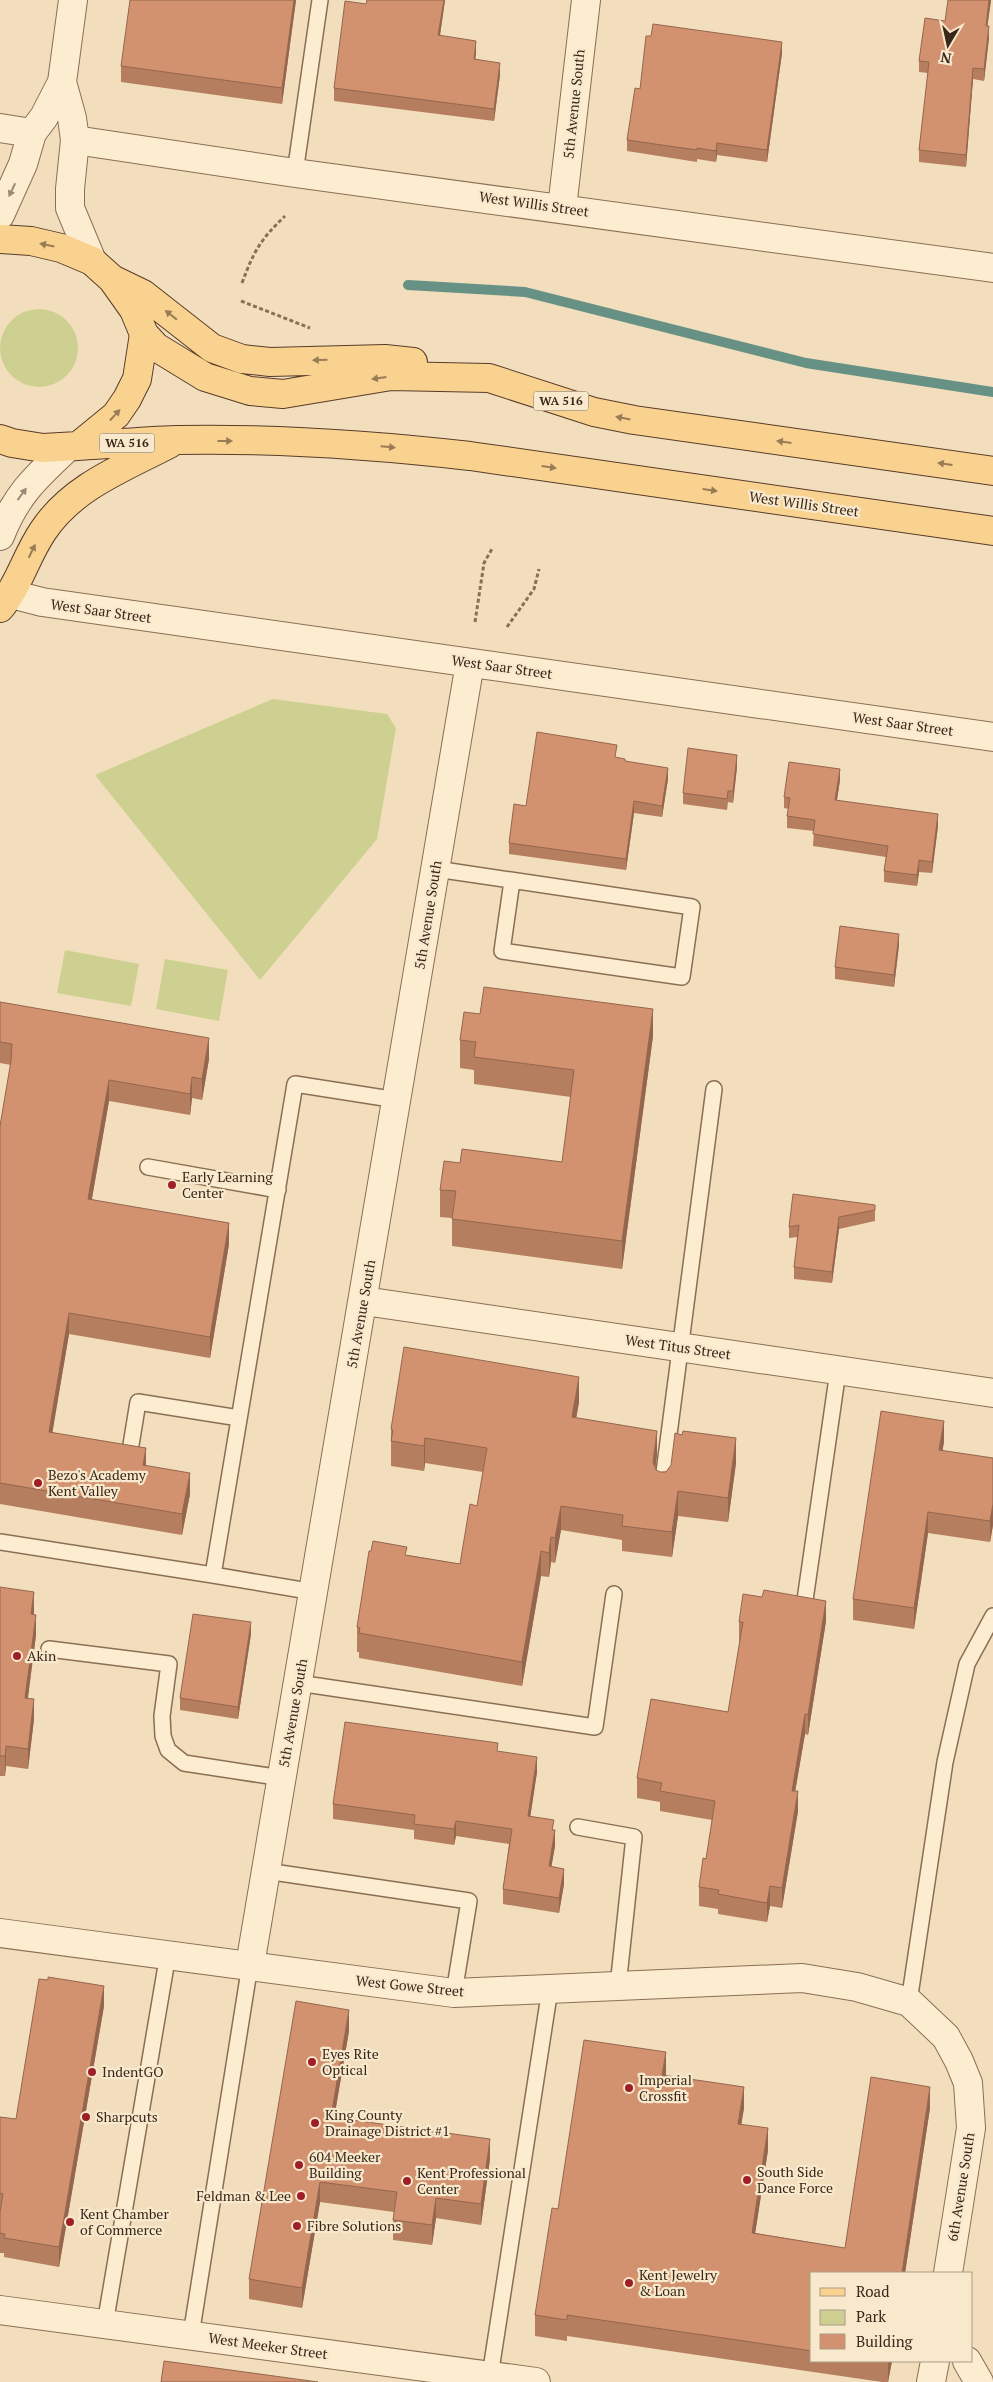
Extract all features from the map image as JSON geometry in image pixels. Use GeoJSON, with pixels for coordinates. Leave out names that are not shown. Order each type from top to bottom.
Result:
{"type":"FeatureCollection","features":[{"type":"Feature","properties":{"kind":"main road"},"geometry":{"type":"LineString","coordinates":[[0,239],[31,241],[61,248],[143,294],[212,348],[242,359],[270,362],[385,359],[433,364],[489,378]]}},
{"type":"Feature","properties":{"kind":"main road"},"geometry":{"type":"LineString","coordinates":[[72,447],[116,415],[137,379],[144,334],[134,310],[102,270]]}},
{"type":"Feature","properties":{"kind":"main road","name":"WA 516"},"geometry":{"type":"LineString","coordinates":[[144,334],[156,347],[205,377],[250,391],[283,394],[391,376],[489,378],[594,412],[634,420],[993,471]]}},
{"type":"Feature","properties":{"kind":"main road","name":"West Willis Street"},"geometry":{"type":"LineString","coordinates":[[0,439],[36,447],[72,447],[176,440],[265,441],[394,447],[470,456],[993,531]]}},
{"type":"Feature","properties":{"kind":"main road"},"geometry":{"type":"LineString","coordinates":[[6,601],[43,530],[65,505],[93,483],[176,440]]}},
{"type":"Feature","properties":{"kind":"street"},"geometry":{"type":"LineString","coordinates":[[0,215],[21,170],[32,133],[44,117],[62,82],[73,0]]}},
{"type":"Feature","properties":{"kind":"street","name":"5th Avenue South"},"geometry":{"type":"LineString","coordinates":[[562,208],[586,0]]}},
{"type":"Feature","properties":{"kind":"street"},"geometry":{"type":"LineString","coordinates":[[62,82],[72,118],[75,140],[70,208],[102,270]]}},
{"type":"Feature","properties":{"kind":"street"},"geometry":{"type":"LineString","coordinates":[[0,128],[32,133]]}},
{"type":"Feature","properties":{"kind":"street","name":"West Willis Street"},"geometry":{"type":"LineString","coordinates":[[75,140],[295,173],[993,268]]}},
{"type":"Feature","properties":{"kind":"street"},"geometry":{"type":"LineString","coordinates":[[0,536],[10,513],[23,491],[72,447]]}},
{"type":"Feature","properties":{"kind":"street","name":"West Saar Street"},"geometry":{"type":"LineString","coordinates":[[6,601],[42,602],[993,737]]}},
{"type":"Feature","properties":{"kind":"street","name":"5th Avenue South"},"geometry":{"type":"LineString","coordinates":[[250,1965],[364,1302],[470,663]]}},
{"type":"Feature","properties":{"kind":"street","name":"West Titus Street"},"geometry":{"type":"LineString","coordinates":[[364,1302],[993,1393]]}},
{"type":"Feature","properties":{"kind":"street","name":"West Gowe Street"},"geometry":{"type":"LineString","coordinates":[[0,1933],[454,1993],[802,1978],[857,1987],[909,2002]]}},
{"type":"Feature","properties":{"kind":"street","name":"6th Avenue South"},"geometry":{"type":"LineString","coordinates":[[909,2002],[946,2037],[960,2061],[968,2084],[971,2128],[948,2272]]}},
{"type":"Feature","properties":{"kind":"street","name":"West Meeker Street"},"geometry":{"type":"LineString","coordinates":[[0,2313],[191,2335],[536,2382]]}},
{"type":"Feature","properties":{"kind":"street"},"geometry":{"type":"LineString","coordinates":[[931,2382],[934,2362]]}},
{"type":"Feature","properties":{"kind":"street"},"geometry":{"type":"LineString","coordinates":[[968,2362],[979,2382]]}},
{"type":"Feature","properties":{"kind":"lane"},"geometry":{"type":"LineString","coordinates":[[295,173],[320,0]]}},
{"type":"Feature","properties":{"kind":"lane"},"geometry":{"type":"LineString","coordinates":[[436,869],[692,907],[682,977],[502,951],[512,881]]}},
{"type":"Feature","properties":{"kind":"lane"},"geometry":{"type":"LineString","coordinates":[[213,1575],[296,1084],[397,1100]]}},
{"type":"Feature","properties":{"kind":"lane"},"geometry":{"type":"LineString","coordinates":[[662,1488],[714,1089]]}},
{"type":"Feature","properties":{"kind":"lane"},"geometry":{"type":"LineString","coordinates":[[148,1167],[278,1190]]}},
{"type":"Feature","properties":{"kind":"lane"},"geometry":{"type":"LineString","coordinates":[[805,1600],[838,1371]]}},
{"type":"Feature","properties":{"kind":"lane"},"geometry":{"type":"LineString","coordinates":[[129,1458],[138,1402],[240,1418]]}},
{"type":"Feature","properties":{"kind":"lane"},"geometry":{"type":"LineString","coordinates":[[0,1542],[314,1592]]}},
{"type":"Feature","properties":{"kind":"lane"},"geometry":{"type":"LineString","coordinates":[[298,1682],[595,1727],[614,1594]]}},
{"type":"Feature","properties":{"kind":"lane"},"geometry":{"type":"LineString","coordinates":[[909,2002],[945,1762],[967,1664],[993,1616]]}},
{"type":"Feature","properties":{"kind":"lane"},"geometry":{"type":"LineString","coordinates":[[50,1649],[169,1664],[162,1716],[163,1736],[168,1750],[184,1763],[282,1778]]}},
{"type":"Feature","properties":{"kind":"lane"},"geometry":{"type":"LineString","coordinates":[[578,1828],[634,1837],[618,1986]]}},
{"type":"Feature","properties":{"kind":"lane"},"geometry":{"type":"LineString","coordinates":[[266,1871],[469,1901],[454,1993]]}},
{"type":"Feature","properties":{"kind":"lane"},"geometry":{"type":"LineString","coordinates":[[105,2324],[168,1954]]}},
{"type":"Feature","properties":{"kind":"lane"},"geometry":{"type":"LineString","coordinates":[[191,2335],[250,1965]]}},
{"type":"Feature","properties":{"kind":"lane"},"geometry":{"type":"LineString","coordinates":[[490,2376],[550,1989]]}},
{"type":"Feature","properties":{"kind":"path"},"geometry":{"type":"LineString","coordinates":[[242,283],[254,252],[263,237],[284,216]]}},
{"type":"Feature","properties":{"kind":"path"},"geometry":{"type":"LineString","coordinates":[[475,622],[484,563],[493,546]]}},
{"type":"Feature","properties":{"kind":"path"},"geometry":{"type":"LineString","coordinates":[[507,627],[534,589],[539,569]]}},
{"type":"Feature","properties":{"kind":"green space"},"geometry":{"type":"Polygon","coordinates":[[[39,309],[54,312],[66,321],[75,333],[78,348],[75,363],[66,375],[54,384],[39,387],[24,384],[12,375],[3,363],[0,348],[3,333],[12,321],[24,312],[39,309]]]}},
{"type":"Feature","properties":{"kind":"green space"},"geometry":{"type":"Polygon","coordinates":[[[273,699],[387,714],[396,728],[377,839],[260,980],[95,775],[273,699]]]}},
{"type":"Feature","properties":{"kind":"green space"},"geometry":{"type":"Polygon","coordinates":[[[65,950],[139,964],[131,1006],[57,993],[65,950]]]}},
{"type":"Feature","properties":{"kind":"green space"},"geometry":{"type":"Polygon","coordinates":[[[165,959],[228,970],[219,1021],[156,1009],[165,959]]]}},
{"type":"Feature","properties":{"kind":"building"},"geometry":{"type":"Polygon","coordinates":[[[130,0],[294,0],[282,88],[121,66],[130,0]]]}},
{"type":"Feature","properties":{"kind":"building"},"geometry":{"type":"Polygon","coordinates":[[[367,0],[444,0],[438,35],[476,41],[474,59],[500,63],[494,109],[334,88],[345,1],[366,4],[367,0]]]}},
{"type":"Feature","properties":{"kind":"building"},"geometry":{"type":"Polygon","coordinates":[[[948,0],[989,0],[986,26],[989,26],[984,69],[973,68],[966,155],[919,150],[929,62],[919,61],[925,18],[945,21],[948,0]]]}},
{"type":"Feature","properties":{"kind":"building"},"geometry":{"type":"Polygon","coordinates":[[[653,24],[782,42],[767,150],[717,143],[716,151],[697,148],[697,150],[627,140],[635,88],[640,89],[646,36],[651,36],[653,24]]]}},
{"type":"Feature","properties":{"kind":"building"},"geometry":{"type":"Polygon","coordinates":[[[537,732],[617,745],[615,757],[625,759],[625,761],[668,768],[662,806],[634,801],[626,859],[509,843],[514,804],[526,806],[537,732]]]}},
{"type":"Feature","properties":{"kind":"building"},"geometry":{"type":"Polygon","coordinates":[[[688,748],[737,755],[733,791],[728,791],[727,799],[683,793],[688,748]]]}},
{"type":"Feature","properties":{"kind":"building"},"geometry":{"type":"Polygon","coordinates":[[[789,762],[840,769],[835,800],[938,814],[932,862],[919,860],[917,875],[884,871],[888,846],[813,834],[815,820],[787,816],[790,798],[784,797],[789,762]]]}},
{"type":"Feature","properties":{"kind":"building"},"geometry":{"type":"Polygon","coordinates":[[[840,926],[899,934],[894,975],[835,967],[840,926]]]}},
{"type":"Feature","properties":{"kind":"building"},"geometry":{"type":"Polygon","coordinates":[[[484,987],[653,1009],[622,1241],[452,1219],[456,1191],[440,1190],[444,1161],[460,1163],[462,1149],[562,1162],[574,1070],[474,1057],[476,1042],[460,1040],[464,1012],[480,1014],[484,987]]]}},
{"type":"Feature","properties":{"kind":"building"},"geometry":{"type":"Polygon","coordinates":[[[0,1002],[209,1038],[202,1079],[192,1077],[190,1094],[109,1080],[88,1199],[229,1223],[210,1337],[69,1313],[49,1432],[146,1448],[143,1465],[190,1473],[182,1514],[0,1483],[0,1126],[12,1044],[0,1042],[0,1002]]]}},
{"type":"Feature","properties":{"kind":"building"},"geometry":{"type":"Polygon","coordinates":[[[793,1194],[875,1205],[875,1210],[839,1217],[832,1272],[794,1267],[799,1225],[789,1227],[793,1194]]]}},
{"type":"Feature","properties":{"kind":"building"},"geometry":{"type":"Polygon","coordinates":[[[404,1347],[579,1377],[572,1417],[657,1431],[653,1462],[656,1470],[660,1472],[666,1472],[671,1465],[675,1433],[682,1435],[683,1431],[736,1438],[728,1498],[678,1491],[672,1532],[622,1526],[623,1515],[561,1506],[555,1538],[551,1537],[549,1553],[541,1551],[522,1662],[359,1633],[360,1628],[357,1627],[369,1551],[371,1551],[373,1541],[407,1547],[405,1555],[460,1564],[470,1504],[477,1506],[487,1448],[425,1438],[424,1446],[391,1441],[393,1430],[391,1429],[404,1347]]]}},
{"type":"Feature","properties":{"kind":"building"},"geometry":{"type":"Polygon","coordinates":[[[881,1411],[944,1421],[939,1450],[993,1458],[993,1504],[990,1521],[928,1512],[914,1608],[853,1599],[881,1411]]]}},
{"type":"Feature","properties":{"kind":"building"},"geometry":{"type":"Polygon","coordinates":[[[0,1587],[34,1592],[31,1614],[36,1615],[25,1698],[34,1699],[28,1749],[6,1746],[5,1756],[0,1756],[0,1587]]]}},
{"type":"Feature","properties":{"kind":"building"},"geometry":{"type":"Polygon","coordinates":[[[764,1590],[826,1601],[808,1715],[805,1714],[792,1791],[798,1791],[782,1888],[770,1886],[767,1903],[718,1894],[719,1890],[699,1887],[703,1858],[706,1859],[715,1801],[660,1791],[662,1783],[637,1778],[651,1699],[728,1712],[743,1622],[739,1622],[743,1594],[762,1597],[764,1590]]]}},
{"type":"Feature","properties":{"kind":"building"},"geometry":{"type":"Polygon","coordinates":[[[193,1614],[251,1622],[238,1707],[180,1698],[193,1614]]]}},
{"type":"Feature","properties":{"kind":"building"},"geometry":{"type":"Polygon","coordinates":[[[345,1722],[498,1743],[497,1751],[537,1757],[528,1816],[554,1820],[552,1830],[555,1830],[549,1866],[564,1869],[559,1898],[503,1889],[512,1829],[456,1821],[454,1829],[414,1824],[415,1815],[333,1804],[345,1722]]]}},
{"type":"Feature","properties":{"kind":"building"},"geometry":{"type":"Polygon","coordinates":[[[48,1977],[104,1986],[59,2247],[4,2238],[5,2234],[0,2233],[0,2212],[3,2194],[0,2193],[0,2117],[16,2119],[39,1979],[48,1980],[48,1977]]]}},
{"type":"Feature","properties":{"kind":"building"},"geometry":{"type":"Polygon","coordinates":[[[296,2001],[349,2010],[331,2117],[490,2139],[481,2204],[436,2198],[432,2225],[393,2220],[397,2192],[320,2182],[302,2288],[249,2279],[296,2001]]]}},
{"type":"Feature","properties":{"kind":"building"},"geometry":{"type":"Polygon","coordinates":[[[584,2040],[666,2052],[662,2075],[744,2087],[738,2124],[768,2128],[752,2233],[845,2248],[871,2077],[930,2087],[902,2272],[810,2272],[810,2351],[567,2315],[567,2320],[535,2315],[552,2208],[558,2209],[584,2040]]]}},
{"type":"Feature","properties":{"kind":"building"},"geometry":{"type":"Polygon","coordinates":[[[164,2361],[318,2382],[161,2382],[164,2361]]]}},
{"type":"Feature","properties":{"kind":"waterway"},"geometry":{"type":"LineString","coordinates":[[408,285],[525,292],[806,363],[993,392]]}},
{"type":"Feature","properties":{"kind":"place","name":"Early Learning Center"},"geometry":{"type":"Point","coordinates":[172,1185]}},
{"type":"Feature","properties":{"kind":"place","name":"Bezo's Academy Kent Valley"},"geometry":{"type":"Point","coordinates":[38,1483]}},
{"type":"Feature","properties":{"kind":"place","name":"Akin"},"geometry":{"type":"Point","coordinates":[17,1656]}},
{"type":"Feature","properties":{"kind":"place","name":"Eyes Rite Optical"},"geometry":{"type":"Point","coordinates":[312,2062]}},
{"type":"Feature","properties":{"kind":"place","name":"IndentGO"},"geometry":{"type":"Point","coordinates":[92,2072]}},
{"type":"Feature","properties":{"kind":"place","name":"Imperial Crossfit"},"geometry":{"type":"Point","coordinates":[629,2088]}},
{"type":"Feature","properties":{"kind":"place","name":"Sharpcuts"},"geometry":{"type":"Point","coordinates":[86,2117]}},
{"type":"Feature","properties":{"kind":"place","name":"King County Drainage District #1"},"geometry":{"type":"Point","coordinates":[315,2123]}},
{"type":"Feature","properties":{"kind":"place","name":"604 Meeker Building"},"geometry":{"type":"Point","coordinates":[299,2165]}},
{"type":"Feature","properties":{"kind":"place","name":"South Side Dance Force"},"geometry":{"type":"Point","coordinates":[747,2180]}},
{"type":"Feature","properties":{"kind":"place","name":"Kent Professional Center"},"geometry":{"type":"Point","coordinates":[407,2181]}},
{"type":"Feature","properties":{"kind":"place","name":"Feldman & Lee"},"geometry":{"type":"Point","coordinates":[301,2196]}},
{"type":"Feature","properties":{"kind":"place","name":"Kent Chamber of Commerce"},"geometry":{"type":"Point","coordinates":[70,2222]}},
{"type":"Feature","properties":{"kind":"place","name":"Fibre Solutions"},"geometry":{"type":"Point","coordinates":[297,2226]}},
{"type":"Feature","properties":{"kind":"place","name":"Kent Jewelry & Loan"},"geometry":{"type":"Point","coordinates":[629,2283]}}]}
